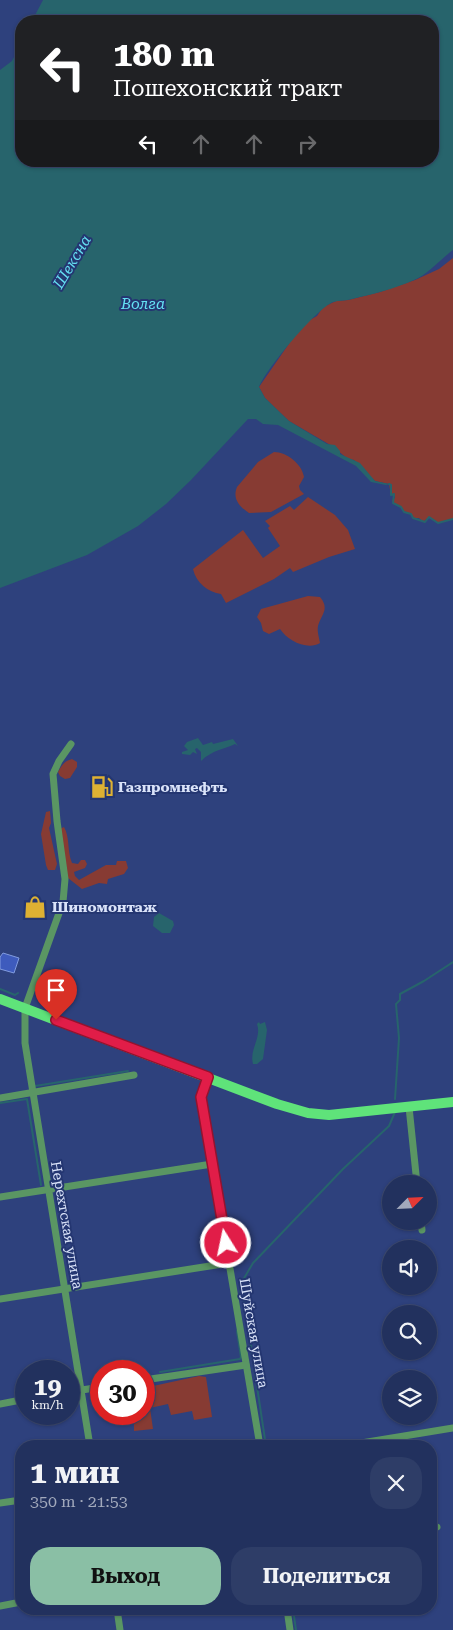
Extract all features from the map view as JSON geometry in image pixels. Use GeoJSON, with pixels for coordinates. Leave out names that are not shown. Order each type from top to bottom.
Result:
{"type":"FeatureCollection","features":[{"type":"Feature","properties":{"kind":"main road"},"geometry":{"type":"LineString","coordinates":[[0,999],[277,1104],[313,1114],[345,1114],[453,1102]]}},
{"type":"Feature","properties":{"kind":"street","name":"Нерехтская улица"},"geometry":{"type":"LineString","coordinates":[[71,744],[59,761],[53,774],[65,879],[64,902],[25,1008],[24,1043],[89,1440]]}},
{"type":"Feature","properties":{"kind":"street"},"geometry":{"type":"LineString","coordinates":[[0,1098],[134,1075]]}},
{"type":"Feature","properties":{"kind":"street","name":"Шуйская улица"},"geometry":{"type":"LineString","coordinates":[[208,1077],[201,1097],[259,1440]]}},
{"type":"Feature","properties":{"kind":"street"},"geometry":{"type":"LineString","coordinates":[[409,1107],[416,1175]]}},
{"type":"Feature","properties":{"kind":"street"},"geometry":{"type":"LineString","coordinates":[[0,1197],[212,1164]]}},
{"type":"Feature","properties":{"kind":"street"},"geometry":{"type":"LineString","coordinates":[[0,1299],[229,1263]]}},
{"type":"Feature","properties":{"kind":"street"},"geometry":{"type":"LineString","coordinates":[[155,1378],[246,1365]]}},
{"type":"Feature","properties":{"kind":"street"},"geometry":{"type":"LineString","coordinates":[[81,1390],[90,1389]]}},
{"type":"Feature","properties":{"kind":"street"},"geometry":{"type":"LineString","coordinates":[[0,1404],[15,1401]]}},
{"type":"Feature","properties":{"kind":"street"},"geometry":{"type":"LineString","coordinates":[[380,1440],[453,1428]]}},
{"type":"Feature","properties":{"kind":"street"},"geometry":{"type":"LineString","coordinates":[[0,1503],[15,1501]]}},
{"type":"Feature","properties":{"kind":"street"},"geometry":{"type":"LineString","coordinates":[[0,1606],[15,1603]]}},
{"type":"Feature","properties":{"kind":"street"},"geometry":{"type":"LineString","coordinates":[[118,1615],[120,1630]]}},
{"type":"Feature","properties":{"kind":"street"},"geometry":{"type":"LineString","coordinates":[[288,1615],[290,1630]]}},
{"type":"Feature","properties":{"kind":"shaded area"},"geometry":{"type":"Polygon","coordinates":[[[453,258],[453,519],[438,523],[429,517],[423,522],[419,518],[413,518],[411,514],[404,512],[401,507],[393,503],[392,500],[395,498],[394,494],[391,495],[389,484],[375,481],[354,460],[348,459],[332,446],[289,421],[265,398],[259,387],[295,335],[308,321],[317,316],[323,307],[336,301],[380,292],[415,280],[439,269],[453,258]]]}},
{"type":"Feature","properties":{"kind":"shaded area"},"geometry":{"type":"Polygon","coordinates":[[[274,452],[289,456],[297,463],[303,472],[304,477],[299,486],[304,494],[271,512],[249,513],[236,499],[237,487],[258,462],[274,452]]]}},
{"type":"Feature","properties":{"kind":"shaded area"},"geometry":{"type":"Polygon","coordinates":[[[308,497],[335,515],[348,530],[355,549],[329,557],[293,572],[290,568],[274,579],[226,603],[221,594],[207,589],[200,583],[193,569],[243,530],[263,558],[280,546],[268,528],[270,526],[265,521],[290,506],[294,510],[308,497]]]}},
{"type":"Feature","properties":{"kind":"shaded area"},"geometry":{"type":"Polygon","coordinates":[[[308,596],[320,597],[325,607],[318,628],[320,643],[309,646],[303,645],[287,637],[280,629],[269,634],[263,631],[257,617],[261,609],[308,596]]]}},
{"type":"Feature","properties":{"kind":"shaded area"},"geometry":{"type":"Polygon","coordinates":[[[72,759],[77,762],[77,767],[70,778],[65,779],[58,772],[67,761],[72,759]]]}},
{"type":"Feature","properties":{"kind":"shaded area"},"geometry":{"type":"Polygon","coordinates":[[[50,811],[51,823],[49,828],[57,864],[55,870],[48,870],[46,865],[41,834],[46,812],[50,811]]]}},
{"type":"Feature","properties":{"kind":"shaded area"},"geometry":{"type":"Polygon","coordinates":[[[64,827],[72,863],[78,864],[81,860],[85,860],[87,864],[85,868],[74,872],[79,880],[106,865],[116,865],[117,861],[126,861],[128,868],[124,874],[108,879],[107,884],[99,883],[82,889],[68,878],[60,829],[64,827]]]}},
{"type":"Feature","properties":{"kind":"shaded area"},"geometry":{"type":"Polygon","coordinates":[[[199,1376],[206,1377],[212,1417],[194,1420],[192,1411],[171,1415],[168,1404],[155,1407],[155,1386],[199,1376]]]}},
{"type":"Feature","properties":{"kind":"shaded area"},"geometry":{"type":"Polygon","coordinates":[[[134,1425],[152,1425],[153,1429],[134,1431],[134,1425]]]}},
{"type":"Feature","properties":{"kind":"water","name":"Волга"},"geometry":{"type":"Polygon","coordinates":[[[43,0],[453,0],[453,250],[419,278],[376,293],[350,300],[333,302],[325,307],[292,340],[263,378],[259,387],[265,398],[289,421],[327,444],[335,445],[340,454],[360,463],[375,481],[389,484],[371,482],[356,466],[278,425],[263,424],[256,419],[248,419],[191,480],[166,504],[138,526],[87,555],[0,588],[0,70],[12,61],[15,55],[15,167],[439,167],[439,15],[35,15],[43,0]]]}},
{"type":"Feature","properties":{"kind":"water"},"geometry":{"type":"Polygon","coordinates":[[[198,738],[203,745],[233,739],[238,746],[235,744],[218,750],[201,761],[201,752],[197,748],[195,749],[197,754],[193,752],[190,755],[182,754],[182,752],[188,750],[184,746],[187,742],[198,738]]]}},
{"type":"Feature","properties":{"kind":"water"},"geometry":{"type":"Polygon","coordinates":[[[159,913],[173,921],[174,925],[170,933],[162,933],[153,926],[154,917],[159,913]]]}},
{"type":"Feature","properties":{"kind":"water"},"geometry":{"type":"Polygon","coordinates":[[[259,1022],[260,1024],[265,1022],[267,1030],[263,1059],[257,1064],[253,1064],[253,1053],[258,1034],[257,1024],[259,1022]]]}},
{"type":"Feature","properties":{"kind":"building"},"geometry":{"type":"Polygon","coordinates":[[[3,953],[19,958],[14,973],[0,969],[0,957],[3,953]]]}},
{"type":"Feature","properties":{"kind":"waterway"},"geometry":{"type":"LineString","coordinates":[[389,484],[391,485],[391,495],[394,494],[393,503],[401,507],[404,512],[411,514],[413,518],[425,522],[429,517],[438,523],[453,519]]}},
{"type":"Feature","properties":{"kind":"waterway"},"geometry":{"type":"LineString","coordinates":[[395,1099],[399,1038],[396,1004],[400,1000],[400,994],[453,962]]}},
{"type":"Feature","properties":{"kind":"waterway"},"geometry":{"type":"LineString","coordinates":[[0,989],[15,995],[18,993]]}},
{"type":"Feature","properties":{"kind":"waterway"},"geometry":{"type":"LineString","coordinates":[[35,1086],[128,1071]]}},
{"type":"Feature","properties":{"kind":"waterway"},"geometry":{"type":"LineString","coordinates":[[0,1103],[27,1099],[41,1185]]}},
{"type":"Feature","properties":{"kind":"waterway"},"geometry":{"type":"LineString","coordinates":[[265,1440],[243,1294],[240,1291],[243,1280],[253,1263],[343,1169],[389,1126],[395,1112]]}},
{"type":"Feature","properties":{"kind":"waterway"},"geometry":{"type":"LineString","coordinates":[[160,1372],[240,1359],[237,1331]]}},
{"type":"Feature","properties":{"kind":"waterway"},"geometry":{"type":"LineString","coordinates":[[294,1615],[296,1630]]}},
{"type":"Feature","properties":{"kind":"place","name":"Газпромнефть"},"geometry":{"type":"Point","coordinates":[102,787]}},
{"type":"Feature","properties":{"kind":"place","name":"Шиномонтаж"},"geometry":{"type":"Point","coordinates":[35,907]}},
{"type":"Feature","properties":{"kind":"route"},"geometry":{"type":"LineString","coordinates":[[56,1020],[208,1077],[201,1097],[226,1243]]}},
{"type":"Feature","properties":{"kind":"water label","name":"Шексна"},"geometry":{"type":"Point","coordinates":[72,262]}}]}
